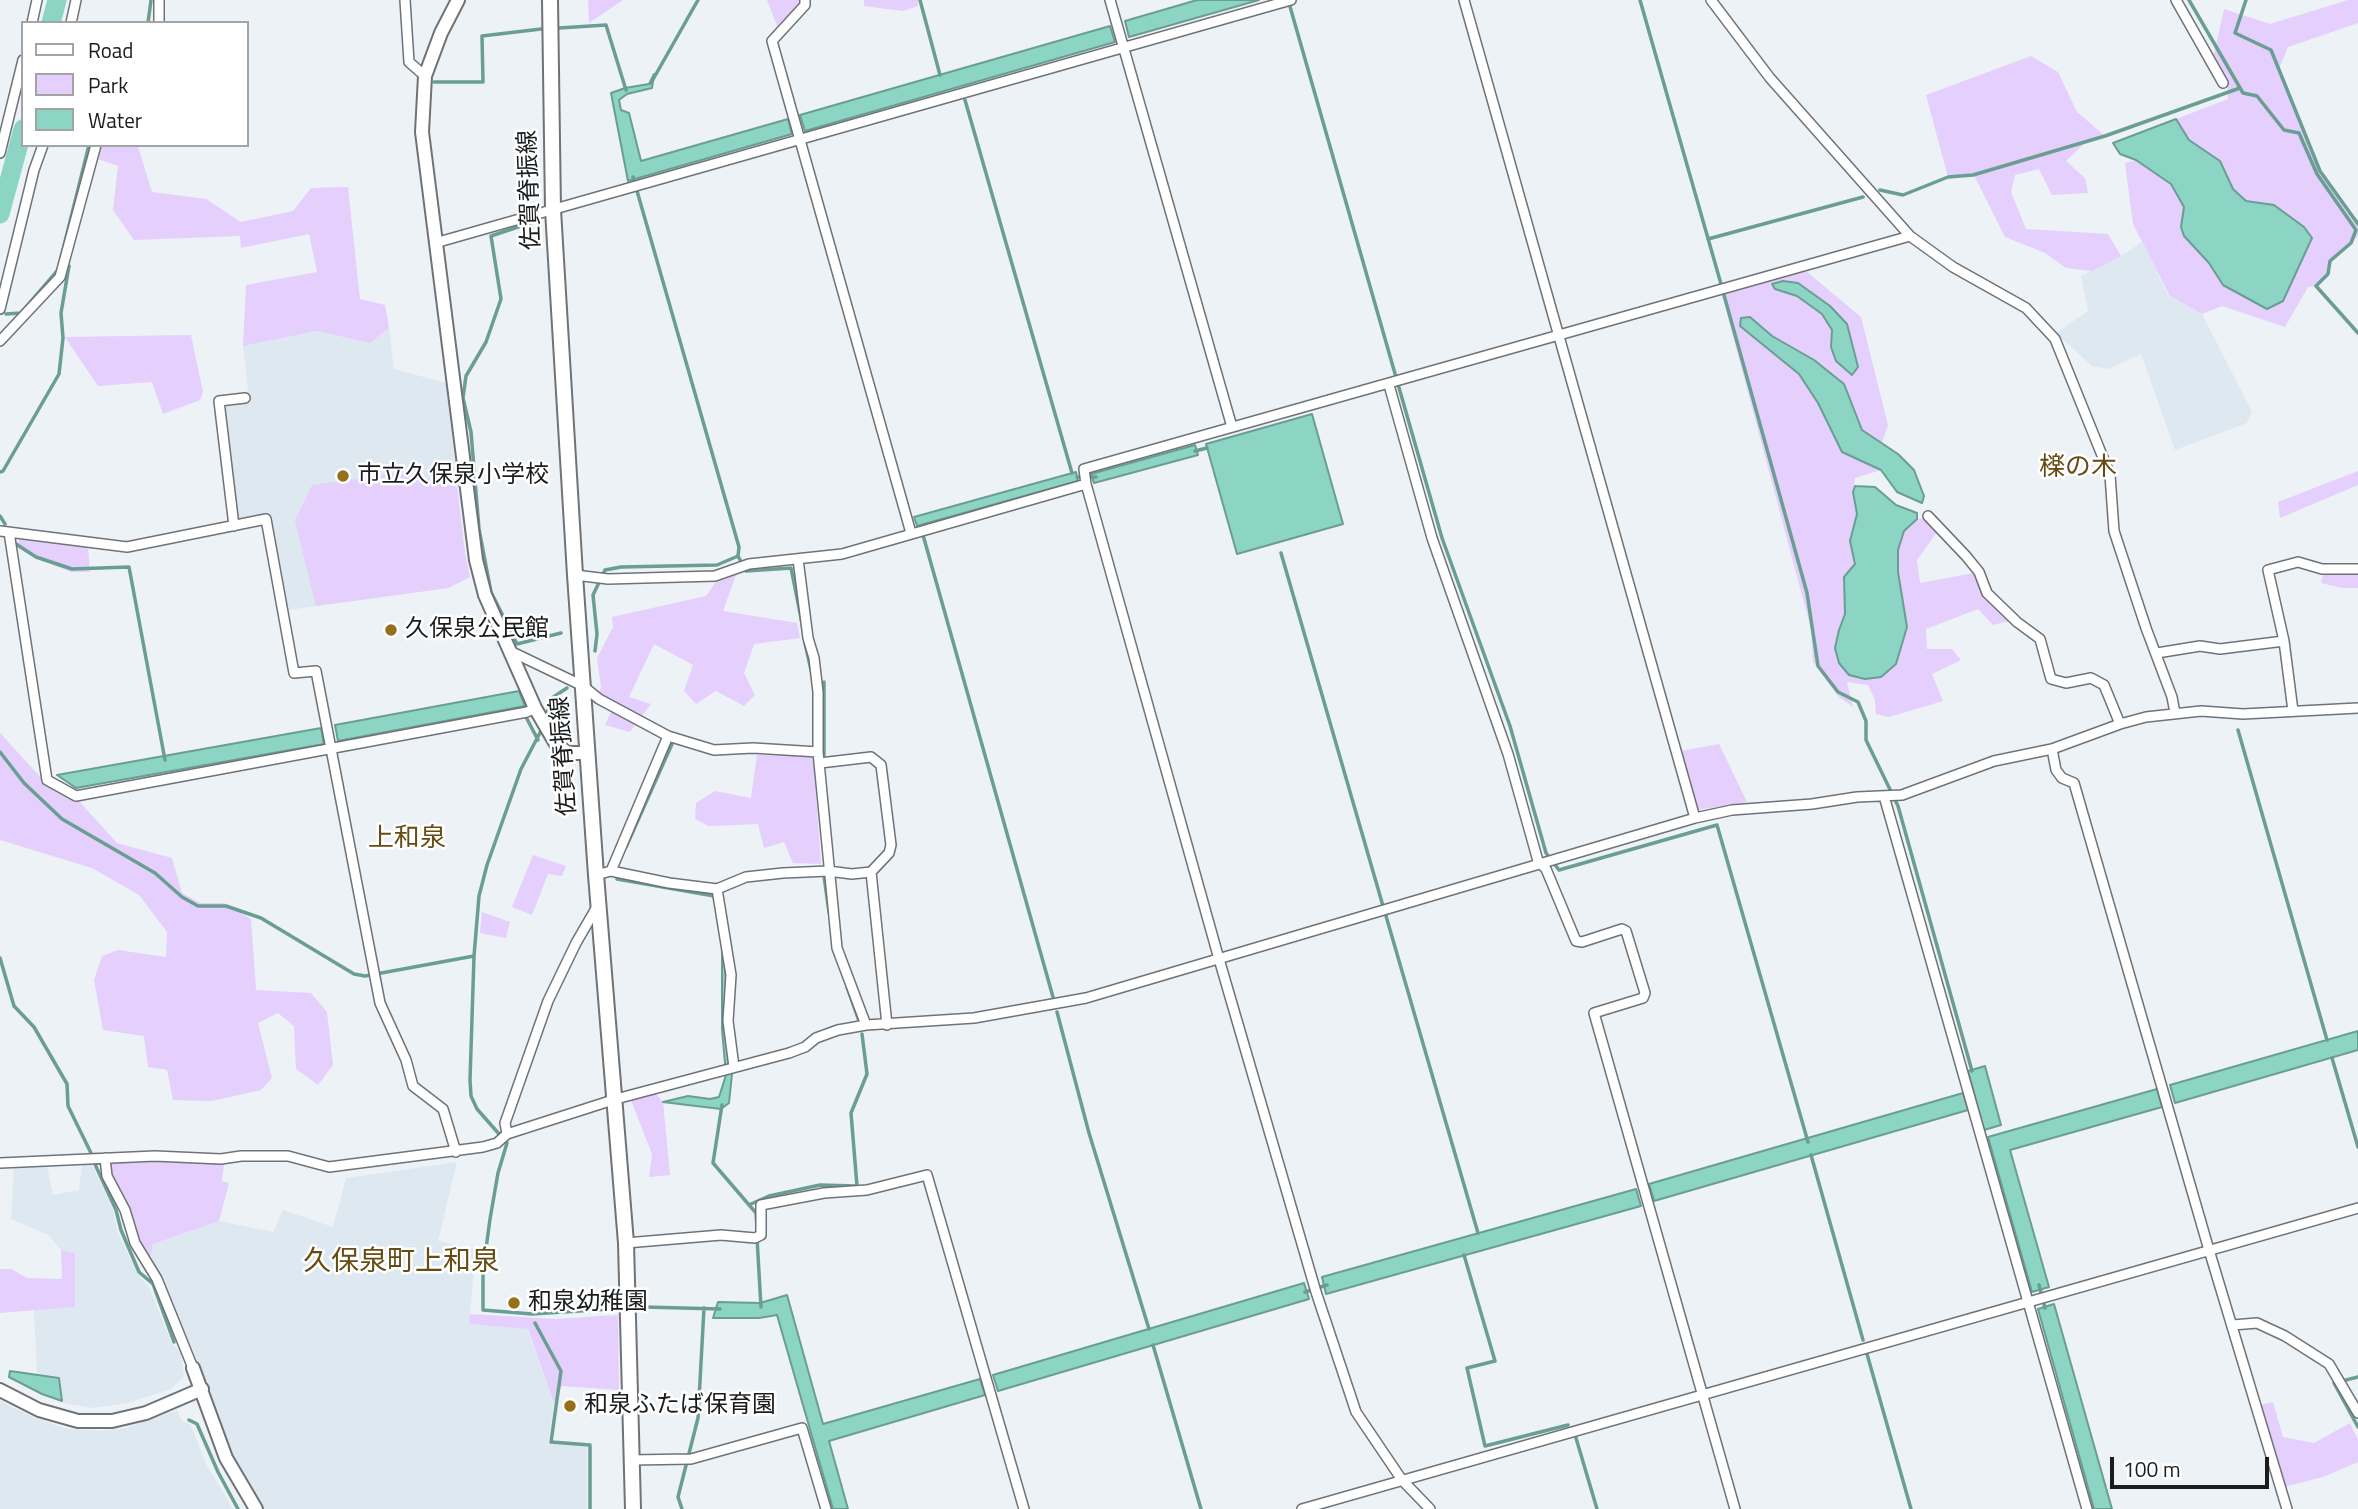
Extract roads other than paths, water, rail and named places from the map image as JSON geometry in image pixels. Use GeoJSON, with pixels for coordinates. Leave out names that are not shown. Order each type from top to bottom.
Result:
{"type":"FeatureCollection","features":[{"type":"Feature","properties":{"kind":"main road","name":"佐賀脊振線"},"geometry":{"type":"LineString","coordinates":[[550,0],[553,210],[587,753],[626,1243],[634,1509]]}},
{"type":"Feature","properties":{"kind":"street"},"geometry":{"type":"LineString","coordinates":[[32,21],[37,0]]}},
{"type":"Feature","properties":{"kind":"street"},"geometry":{"type":"LineString","coordinates":[[71,21],[76,0]]}},
{"type":"Feature","properties":{"kind":"street"},"geometry":{"type":"LineString","coordinates":[[159,0],[159,21]]}},
{"type":"Feature","properties":{"kind":"street"},"geometry":{"type":"LineString","coordinates":[[405,0],[409,62],[425,76]]}},
{"type":"Feature","properties":{"kind":"street"},"geometry":{"type":"LineString","coordinates":[[458,0],[441,33],[425,76],[422,132],[476,561],[485,595],[556,744],[562,751],[587,753]]}},
{"type":"Feature","properties":{"kind":"street"},"geometry":{"type":"LineString","coordinates":[[805,0],[805,5],[772,41],[911,533]]}},
{"type":"Feature","properties":{"kind":"street"},"geometry":{"type":"LineString","coordinates":[[1110,0],[1232,427]]}},
{"type":"Feature","properties":{"kind":"street"},"geometry":{"type":"LineString","coordinates":[[1464,0],[1695,818]]}},
{"type":"Feature","properties":{"kind":"street"},"geometry":{"type":"LineString","coordinates":[[1711,0],[1770,78],[1910,236],[1953,267],[2026,308],[2055,339],[2109,475],[2114,531],[2175,713]]}},
{"type":"Feature","properties":{"kind":"street"},"geometry":{"type":"LineString","coordinates":[[2176,0],[2223,83]]}},
{"type":"Feature","properties":{"kind":"street"},"geometry":{"type":"LineString","coordinates":[[435,243],[801,141],[1122,42],[1287,1]]}},
{"type":"Feature","properties":{"kind":"street"},"geometry":{"type":"LineString","coordinates":[[0,153],[21,68]]}},
{"type":"Feature","properties":{"kind":"street"},"geometry":{"type":"LineString","coordinates":[[0,309],[34,170],[42,147]]}},
{"type":"Feature","properties":{"kind":"street"},"geometry":{"type":"LineString","coordinates":[[0,341],[61,277],[95,147]]}},
{"type":"Feature","properties":{"kind":"street"},"geometry":{"type":"LineString","coordinates":[[1430,1509],[1402,1480],[1356,1412],[1315,1287],[1219,959],[1084,469],[1910,236]]}},
{"type":"Feature","properties":{"kind":"street"},"geometry":{"type":"LineString","coordinates":[[1389,385],[1432,538],[1508,754],[1538,861],[1549,862]]}},
{"type":"Feature","properties":{"kind":"street"},"geometry":{"type":"LineString","coordinates":[[234,526],[219,401],[245,398]]}},
{"type":"Feature","properties":{"kind":"street"},"geometry":{"type":"LineString","coordinates":[[575,575],[608,579],[715,576],[744,566],[842,554],[1085,479]]}},
{"type":"Feature","properties":{"kind":"street"},"geometry":{"type":"LineString","coordinates":[[1928,516],[1979,572],[1987,593],[2017,622],[2040,639],[2051,679],[2066,683],[2091,678],[2104,685],[2120,724]]}},
{"type":"Feature","properties":{"kind":"street"},"geometry":{"type":"LineString","coordinates":[[456,1152],[443,1109],[413,1086],[406,1060],[380,1003],[374,976],[331,748],[316,671],[294,673],[265,519],[127,547],[5,532],[47,780],[76,796],[331,748],[527,712],[539,712]]}},
{"type":"Feature","properties":{"kind":"street"},"geometry":{"type":"LineString","coordinates":[[798,559],[818,692],[818,752],[837,948],[866,1025]]}},
{"type":"Feature","properties":{"kind":"street"},"geometry":{"type":"LineString","coordinates":[[2293,711],[2284,641],[2268,570],[2298,562],[2322,569],[2358,569]]}},
{"type":"Feature","properties":{"kind":"street"},"geometry":{"type":"LineString","coordinates":[[2157,653],[2200,646],[2220,649],[2284,641]]}},
{"type":"Feature","properties":{"kind":"street"},"geometry":{"type":"LineString","coordinates":[[512,652],[583,687],[599,699],[668,736],[714,750],[753,748],[818,752]]}},
{"type":"Feature","properties":{"kind":"street"},"geometry":{"type":"LineString","coordinates":[[0,1163],[155,1156],[288,1156],[329,1167],[456,1152],[497,1143],[507,1135],[616,1099],[789,1053],[805,1047],[816,1038],[838,1030],[866,1025],[974,1018],[1054,1006],[1695,818],[1732,810],[1902,795],[1994,761],[2052,749],[2146,717],[2202,711],[2243,714],[2358,708]]}},
{"type":"Feature","properties":{"kind":"street"},"geometry":{"type":"LineString","coordinates":[[611,871],[668,736]]}},
{"type":"Feature","properties":{"kind":"street"},"geometry":{"type":"LineString","coordinates":[[2052,749],[2056,770],[2062,778],[2074,783],[2287,1509]]}},
{"type":"Feature","properties":{"kind":"street"},"geometry":{"type":"LineString","coordinates":[[596,875],[611,871],[669,883],[717,889],[747,877],[828,871],[852,874],[870,872],[889,853],[891,845],[881,765],[871,757],[820,763]]}},
{"type":"Feature","properties":{"kind":"street"},"geometry":{"type":"LineString","coordinates":[[1884,796],[2087,1509]]}},
{"type":"Feature","properties":{"kind":"street"},"geometry":{"type":"LineString","coordinates":[[1549,862],[1576,942],[1622,929],[1626,931],[1645,993],[1643,998],[1594,1013],[1735,1509]]}},
{"type":"Feature","properties":{"kind":"street"},"geometry":{"type":"LineString","coordinates":[[870,872],[887,1025]]}},
{"type":"Feature","properties":{"kind":"street"},"geometry":{"type":"LineString","coordinates":[[717,889],[731,975],[728,1021],[734,1067]]}},
{"type":"Feature","properties":{"kind":"street"},"geometry":{"type":"LineString","coordinates":[[507,1135],[505,1123],[548,1001],[598,905]]}},
{"type":"Feature","properties":{"kind":"street"},"geometry":{"type":"LineString","coordinates":[[105,1158],[107,1176],[125,1210],[135,1243],[157,1279],[202,1389],[226,1458],[256,1509]]}},
{"type":"Feature","properties":{"kind":"street"},"geometry":{"type":"LineString","coordinates":[[626,1243],[722,1235],[758,1236],[761,1205],[824,1193],[867,1190],[927,1175],[1024,1509]]}},
{"type":"Feature","properties":{"kind":"street"},"geometry":{"type":"LineString","coordinates":[[1302,1509],[2358,1208]]}},
{"type":"Feature","properties":{"kind":"street"},"geometry":{"type":"LineString","coordinates":[[2233,1325],[2257,1322],[2329,1364],[2358,1413]]}},
{"type":"Feature","properties":{"kind":"street"},"geometry":{"type":"LineString","coordinates":[[0,1390],[39,1410],[78,1422],[112,1421],[146,1413],[202,1389]]}},
{"type":"Feature","properties":{"kind":"street"},"geometry":{"type":"LineString","coordinates":[[631,1460],[688,1460],[802,1428],[826,1509]]}},
{"type":"Feature","properties":{"kind":"water"},"geometry":{"type":"Polygon","coordinates":[[[1197,0],[1259,0],[1129,37],[1125,21],[1197,0]]]}},
{"type":"Feature","properties":{"kind":"water"},"geometry":{"type":"Polygon","coordinates":[[[1110,26],[1115,42],[805,131],[800,115],[1110,26]]]}},
{"type":"Feature","properties":{"kind":"water"},"geometry":{"type":"Polygon","coordinates":[[[654,74],[652,88],[627,94],[619,100],[621,110],[629,113],[641,161],[788,119],[792,134],[628,181],[611,93],[649,84],[654,74]]]}},
{"type":"Feature","properties":{"kind":"water"},"geometry":{"type":"Polygon","coordinates":[[[2176,119],[2189,140],[2220,161],[2233,189],[2246,201],[2274,205],[2304,227],[2312,238],[2283,301],[2267,309],[2223,285],[2209,263],[2184,236],[2181,227],[2184,207],[2171,184],[2136,160],[2120,154],[2113,143],[2176,119]]]}},
{"type":"Feature","properties":{"kind":"water"},"geometry":{"type":"Polygon","coordinates":[[[1783,281],[1798,283],[1830,306],[1847,324],[1858,367],[1852,375],[1836,361],[1831,347],[1832,330],[1822,314],[1797,296],[1775,289],[1772,284],[1783,281]]]}},
{"type":"Feature","properties":{"kind":"water"},"geometry":{"type":"Polygon","coordinates":[[[1750,317],[1772,336],[1814,360],[1844,384],[1862,430],[1898,454],[1914,470],[1924,496],[1922,503],[1897,492],[1881,470],[1842,452],[1818,403],[1799,374],[1740,326],[1741,318],[1750,317]]]}},
{"type":"Feature","properties":{"kind":"water"},"geometry":{"type":"Polygon","coordinates":[[[1312,414],[1343,524],[1237,554],[1206,444],[1312,414]]]}},
{"type":"Feature","properties":{"kind":"water"},"geometry":{"type":"Polygon","coordinates":[[[1195,445],[1198,455],[1094,483],[1091,474],[1195,445]]]}},
{"type":"Feature","properties":{"kind":"water"},"geometry":{"type":"Polygon","coordinates":[[[1076,472],[1078,481],[917,526],[914,517],[1076,472]]]}},
{"type":"Feature","properties":{"kind":"water"},"geometry":{"type":"Polygon","coordinates":[[[1855,486],[1875,487],[1896,505],[1917,513],[1917,519],[1904,531],[1898,550],[1898,572],[1907,627],[1896,664],[1881,677],[1865,679],[1849,675],[1839,663],[1835,648],[1845,614],[1844,577],[1855,564],[1850,541],[1857,514],[1853,492],[1855,486]]]}},
{"type":"Feature","properties":{"kind":"water"},"geometry":{"type":"Polygon","coordinates":[[[519,691],[525,706],[338,741],[335,725],[519,691]]]}},
{"type":"Feature","properties":{"kind":"water"},"geometry":{"type":"Polygon","coordinates":[[[321,728],[324,744],[76,788],[57,775],[321,728]]]}},
{"type":"Feature","properties":{"kind":"water"},"geometry":{"type":"Polygon","coordinates":[[[722,939],[726,979],[726,1026],[732,1074],[729,1103],[721,1109],[663,1102],[688,1096],[710,1099],[719,1097],[726,1075],[722,1029],[722,939]]]}},
{"type":"Feature","properties":{"kind":"water"},"geometry":{"type":"Polygon","coordinates":[[[2358,1031],[2358,1050],[2175,1103],[2170,1085],[2358,1031]]]}},
{"type":"Feature","properties":{"kind":"water"},"geometry":{"type":"Polygon","coordinates":[[[1985,1066],[2001,1125],[1984,1130],[1968,1071],[1985,1066]]]}},
{"type":"Feature","properties":{"kind":"water"},"geometry":{"type":"Polygon","coordinates":[[[2157,1089],[2162,1107],[2010,1150],[2049,1287],[2032,1292],[1988,1137],[2157,1089]]]}},
{"type":"Feature","properties":{"kind":"water"},"geometry":{"type":"Polygon","coordinates":[[[1963,1093],[1968,1110],[1654,1201],[1649,1184],[1963,1093]]]}},
{"type":"Feature","properties":{"kind":"water"},"geometry":{"type":"Polygon","coordinates":[[[1636,1189],[1641,1206],[1326,1294],[1322,1277],[1636,1189]]]}},
{"type":"Feature","properties":{"kind":"water"},"geometry":{"type":"Polygon","coordinates":[[[1304,1283],[1309,1299],[998,1391],[993,1375],[1304,1283]]]}},
{"type":"Feature","properties":{"kind":"water"},"geometry":{"type":"Polygon","coordinates":[[[787,1295],[823,1424],[980,1379],[985,1395],[829,1441],[848,1509],[833,1509],[777,1315],[759,1318],[713,1318],[718,1302],[760,1303],[787,1295]]]}},
{"type":"Feature","properties":{"kind":"water"},"geometry":{"type":"Polygon","coordinates":[[[2054,1304],[2112,1509],[2094,1509],[2038,1309],[2054,1304]]]}},
{"type":"Feature","properties":{"kind":"water"},"geometry":{"type":"Polygon","coordinates":[[[10,1371],[59,1378],[62,1401],[9,1377],[10,1371]]]}},
{"type":"Feature","properties":{"kind":"waterway"},"geometry":{"type":"LineString","coordinates":[[52,21],[57,0]]}},
{"type":"Feature","properties":{"kind":"waterway"},"geometry":{"type":"LineString","coordinates":[[148,21],[151,0]]}},
{"type":"Feature","properties":{"kind":"waterway"},"geometry":{"type":"LineString","coordinates":[[651,83],[698,0]]}},
{"type":"Feature","properties":{"kind":"waterway"},"geometry":{"type":"LineString","coordinates":[[920,0],[940,75]]}},
{"type":"Feature","properties":{"kind":"waterway"},"geometry":{"type":"LineString","coordinates":[[1640,0],[1721,284]]}},
{"type":"Feature","properties":{"kind":"waterway"},"geometry":{"type":"LineString","coordinates":[[2189,0],[2243,93],[2257,96],[2284,130],[2299,133],[2317,174],[2356,230],[2351,243],[2330,261],[2328,274],[2316,286],[2358,333]]}},
{"type":"Feature","properties":{"kind":"waterway"},"geometry":{"type":"LineString","coordinates":[[2246,0],[2235,33],[2271,50],[2320,171],[2358,224]]}},
{"type":"Feature","properties":{"kind":"waterway"},"geometry":{"type":"LineString","coordinates":[[1289,3],[1442,538],[1510,726],[1546,853],[1559,870],[1717,825],[1808,1142]]}},
{"type":"Feature","properties":{"kind":"waterway"},"geometry":{"type":"LineString","coordinates":[[559,28],[606,25],[626,90]]}},
{"type":"Feature","properties":{"kind":"waterway"},"geometry":{"type":"LineString","coordinates":[[434,82],[483,82],[482,36],[541,29]]}},
{"type":"Feature","properties":{"kind":"waterway"},"geometry":{"type":"LineString","coordinates":[[1880,190],[1903,195],[1948,177],[1973,175],[2105,136],[2240,88]]}},
{"type":"Feature","properties":{"kind":"waterway"},"geometry":{"type":"LineString","coordinates":[[965,100],[1072,473]]}},
{"type":"Feature","properties":{"kind":"waterway"},"geometry":{"type":"LineString","coordinates":[[0,214],[21,136]]}},
{"type":"Feature","properties":{"kind":"waterway"},"geometry":{"type":"LineString","coordinates":[[6,314],[21,313],[58,270],[89,147]]}},
{"type":"Feature","properties":{"kind":"waterway"},"geometry":{"type":"LineString","coordinates":[[595,651],[597,634],[593,595],[605,570],[621,567],[717,565],[738,556],[739,547],[633,177]]}},
{"type":"Feature","properties":{"kind":"waterway"},"geometry":{"type":"LineString","coordinates":[[1708,239],[1863,197]]}},
{"type":"Feature","properties":{"kind":"waterway"},"geometry":{"type":"LineString","coordinates":[[539,220],[491,236],[501,299],[486,342],[466,376],[463,398],[471,432],[479,529],[491,592],[517,644],[561,633]]}},
{"type":"Feature","properties":{"kind":"waterway"},"geometry":{"type":"LineString","coordinates":[[0,472],[59,374],[63,338],[61,313],[69,266]]}},
{"type":"Feature","properties":{"kind":"waterway"},"geometry":{"type":"LineString","coordinates":[[1724,295],[1807,593],[1818,666],[1838,692],[1858,702],[1866,721],[1866,740],[1898,806],[1972,1071]]}},
{"type":"Feature","properties":{"kind":"waterway"},"geometry":{"type":"LineString","coordinates":[[1195,451],[1207,448]]}},
{"type":"Feature","properties":{"kind":"waterway"},"geometry":{"type":"LineString","coordinates":[[1077,477],[1096,477]]}},
{"type":"Feature","properties":{"kind":"waterway"},"geometry":{"type":"LineString","coordinates":[[0,516],[5,524]]}},
{"type":"Feature","properties":{"kind":"waterway"},"geometry":{"type":"LineString","coordinates":[[923,535],[1053,997]]}},
{"type":"Feature","properties":{"kind":"waterway"},"geometry":{"type":"LineString","coordinates":[[16,544],[36,557],[72,569],[129,567],[165,760]]}},
{"type":"Feature","properties":{"kind":"waterway"},"geometry":{"type":"LineString","coordinates":[[1281,553],[1383,906]]}},
{"type":"Feature","properties":{"kind":"waterway"},"geometry":{"type":"LineString","coordinates":[[738,556],[746,571],[791,568],[803,628]]}},
{"type":"Feature","properties":{"kind":"waterway"},"geometry":{"type":"LineString","coordinates":[[805,643],[811,670]]}},
{"type":"Feature","properties":{"kind":"waterway"},"geometry":{"type":"LineString","coordinates":[[824,682],[824,755]]}},
{"type":"Feature","properties":{"kind":"waterway"},"geometry":{"type":"LineString","coordinates":[[545,719],[552,698],[567,688]]}},
{"type":"Feature","properties":{"kind":"waterway"},"geometry":{"type":"LineString","coordinates":[[526,717],[538,740]]}},
{"type":"Feature","properties":{"kind":"waterway"},"geometry":{"type":"LineString","coordinates":[[543,727],[521,769],[487,865],[479,896],[474,956],[471,1096],[477,1109],[507,1143],[498,1173],[490,1219],[483,1271],[483,1310],[532,1314],[611,1309]]}},
{"type":"Feature","properties":{"kind":"waterway"},"geometry":{"type":"LineString","coordinates":[[2238,730],[2327,1040]]}},
{"type":"Feature","properties":{"kind":"waterway"},"geometry":{"type":"LineString","coordinates":[[626,847],[672,744]]}},
{"type":"Feature","properties":{"kind":"waterway"},"geometry":{"type":"LineString","coordinates":[[0,752],[24,783],[62,819],[155,873],[182,897],[198,906],[226,906],[261,918],[354,974],[365,976],[474,956]]}},
{"type":"Feature","properties":{"kind":"waterway"},"geometry":{"type":"LineString","coordinates":[[824,876],[829,912]]}},
{"type":"Feature","properties":{"kind":"waterway"},"geometry":{"type":"LineString","coordinates":[[617,879],[714,896],[715,900]]}},
{"type":"Feature","properties":{"kind":"waterway"},"geometry":{"type":"LineString","coordinates":[[1386,916],[1478,1233]]}},
{"type":"Feature","properties":{"kind":"waterway"},"geometry":{"type":"LineString","coordinates":[[0,958],[14,1006],[34,1027],[67,1084],[68,1106],[91,1153]]}},
{"type":"Feature","properties":{"kind":"waterway"},"geometry":{"type":"LineString","coordinates":[[847,987],[859,1021]]}},
{"type":"Feature","properties":{"kind":"waterway"},"geometry":{"type":"LineString","coordinates":[[1057,1012],[1089,1133],[1149,1329]]}},
{"type":"Feature","properties":{"kind":"waterway"},"geometry":{"type":"LineString","coordinates":[[751,1204],[769,1196],[820,1185],[857,1186],[851,1113],[867,1074],[862,1034]]}},
{"type":"Feature","properties":{"kind":"waterway"},"geometry":{"type":"LineString","coordinates":[[2332,1058],[2358,1147]]}},
{"type":"Feature","properties":{"kind":"waterway"},"geometry":{"type":"LineString","coordinates":[[722,1105],[713,1163],[756,1213],[757,1227]]}},
{"type":"Feature","properties":{"kind":"waterway"},"geometry":{"type":"LineString","coordinates":[[1811,1155],[1863,1340]]}},
{"type":"Feature","properties":{"kind":"waterway"},"geometry":{"type":"LineString","coordinates":[[94,1162],[116,1210],[121,1230],[139,1272],[153,1284],[174,1342]]}},
{"type":"Feature","properties":{"kind":"waterway"},"geometry":{"type":"LineString","coordinates":[[757,1238],[761,1307]]}},
{"type":"Feature","properties":{"kind":"waterway"},"geometry":{"type":"LineString","coordinates":[[1464,1255],[1495,1361],[1467,1368],[1485,1446],[1568,1425]]}},
{"type":"Feature","properties":{"kind":"waterway"},"geometry":{"type":"LineString","coordinates":[[1305,1292],[1327,1285]]}},
{"type":"Feature","properties":{"kind":"waterway"},"geometry":{"type":"LineString","coordinates":[[2039,1285],[2045,1308]]}},
{"type":"Feature","properties":{"kind":"waterway"},"geometry":{"type":"LineString","coordinates":[[645,1307],[720,1309]]}},
{"type":"Feature","properties":{"kind":"waterway"},"geometry":{"type":"LineString","coordinates":[[682,1509],[678,1497],[698,1418],[704,1308]]}},
{"type":"Feature","properties":{"kind":"waterway"},"geometry":{"type":"LineString","coordinates":[[535,1323],[561,1371],[551,1442],[590,1445],[590,1509]]}},
{"type":"Feature","properties":{"kind":"waterway"},"geometry":{"type":"LineString","coordinates":[[1153,1345],[1201,1509]]}},
{"type":"Feature","properties":{"kind":"waterway"},"geometry":{"type":"LineString","coordinates":[[1867,1354],[1911,1509]]}},
{"type":"Feature","properties":{"kind":"waterway"},"geometry":{"type":"LineString","coordinates":[[2358,1377],[2334,1383],[2358,1427]]}},
{"type":"Feature","properties":{"kind":"waterway"},"geometry":{"type":"LineString","coordinates":[[189,1420],[197,1424],[238,1509]]}},
{"type":"Feature","properties":{"kind":"waterway"},"geometry":{"type":"LineString","coordinates":[[1576,1438],[1597,1509]]}},
{"type":"Feature","properties":{"kind":"place","name":"市立久保泉小学校"},"geometry":{"type":"Point","coordinates":[343,476]}},
{"type":"Feature","properties":{"kind":"place","name":"久保泉公民館"},"geometry":{"type":"Point","coordinates":[391,630]}},
{"type":"Feature","properties":{"kind":"place","name":"和泉幼稚園"},"geometry":{"type":"Point","coordinates":[514,1303]}},
{"type":"Feature","properties":{"kind":"place","name":"和泉ふたば保育園"},"geometry":{"type":"Point","coordinates":[570,1406]}},
{"type":"Feature","properties":{"kind":"district","name":"檪の木"},"geometry":{"type":"Point","coordinates":[2078,469]}},
{"type":"Feature","properties":{"kind":"district","name":"上和泉"},"geometry":{"type":"Point","coordinates":[407,840]}},
{"type":"Feature","properties":{"kind":"district","name":"久保泉町上和泉"},"geometry":{"type":"Point","coordinates":[401,1263]}}]}
